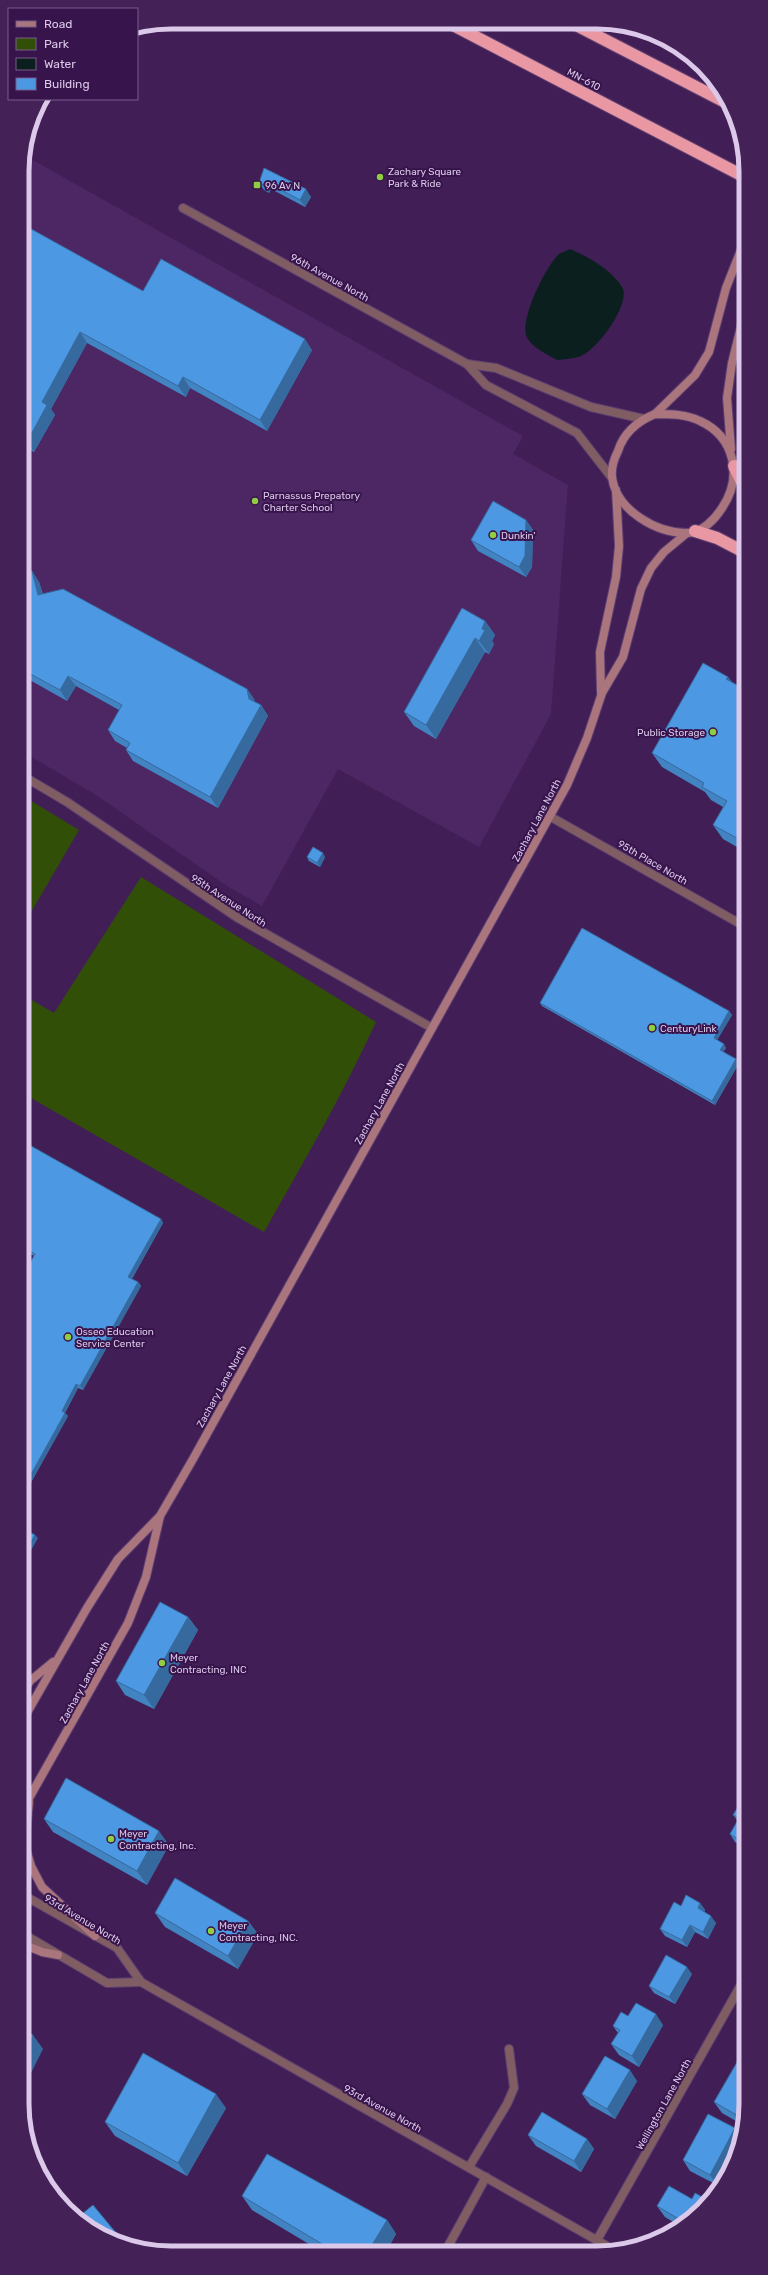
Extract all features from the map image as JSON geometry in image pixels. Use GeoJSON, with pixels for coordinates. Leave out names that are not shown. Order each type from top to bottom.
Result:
{"type":"FeatureCollection","features":[{"type":"Feature","properties":{"kind":"highway","name":"MN-610"},"geometry":{"type":"LineString","coordinates":[[461,29],[739,174]]}},
{"type":"Feature","properties":{"kind":"highway"},"geometry":{"type":"LineString","coordinates":[[584,29],[719,99]]}},
{"type":"Feature","properties":{"kind":"highway"},"geometry":{"type":"LineString","coordinates":[[733,460],[739,474]]}},
{"type":"Feature","properties":{"kind":"highway"},"geometry":{"type":"LineString","coordinates":[[691,532],[717,538],[739,549]]}},
{"type":"Feature","properties":{"kind":"main road"},"geometry":{"type":"LineString","coordinates":[[739,255],[726,288],[709,352],[695,375],[655,414],[644,419],[631,429],[621,442],[612,468],[612,478],[626,506],[638,517],[652,525],[691,532],[707,525],[716,517],[726,503],[733,485],[733,460],[727,398],[732,362],[739,335]]}},
{"type":"Feature","properties":{"kind":"main road"},"geometry":{"type":"LineString","coordinates":[[655,414],[671,414],[700,421],[724,440],[733,460]]}},
{"type":"Feature","properties":{"kind":"main road","name":"Zachary Lane North"},"geometry":{"type":"LineString","coordinates":[[602,693],[600,652],[616,577],[620,546],[616,488]]}},
{"type":"Feature","properties":{"kind":"main road","name":"Zachary Lane North"},"geometry":{"type":"LineString","coordinates":[[29,1709],[57,1659],[118,1559],[160,1516],[551,817],[577,762],[602,693],[623,657],[641,589],[651,568],[664,552],[691,532]]}},
{"type":"Feature","properties":{"kind":"main road","name":"Zachary Lane North"},"geometry":{"type":"LineString","coordinates":[[29,1798],[128,1623],[146,1577],[160,1516]]}},
{"type":"Feature","properties":{"kind":"main road"},"geometry":{"type":"LineString","coordinates":[[29,1682],[57,1659]]}},
{"type":"Feature","properties":{"kind":"main road"},"geometry":{"type":"LineString","coordinates":[[29,1860],[42,1887],[96,1936]]}},
{"type":"Feature","properties":{"kind":"main road"},"geometry":{"type":"LineString","coordinates":[[29,1947],[42,1952],[58,1955]]}},
{"type":"Feature","properties":{"kind":"street","name":"96th Avenue North"},"geometry":{"type":"LineString","coordinates":[[183,208],[467,364],[486,385],[577,433],[594,452],[612,478]]}},
{"type":"Feature","properties":{"kind":"street","name":"96th Avenue North"},"geometry":{"type":"LineString","coordinates":[[467,364],[496,368],[591,407],[644,419]]}},
{"type":"Feature","properties":{"kind":"street","name":"95th Avenue North"},"geometry":{"type":"LineString","coordinates":[[29,780],[67,802],[245,922],[432,1028]]}},
{"type":"Feature","properties":{"kind":"street","name":"95th Place North"},"geometry":{"type":"LineString","coordinates":[[551,817],[739,923]]}},
{"type":"Feature","properties":{"kind":"street","name":"93rd Avenue North"},"geometry":{"type":"LineString","coordinates":[[29,1898],[117,1948],[141,1982],[607,2246]]}},
{"type":"Feature","properties":{"kind":"street"},"geometry":{"type":"LineString","coordinates":[[29,1938],[106,1983],[141,1982]]}},
{"type":"Feature","properties":{"kind":"street","name":"Wellington Lane North"},"geometry":{"type":"LineString","coordinates":[[597,2240],[739,1988]]}},
{"type":"Feature","properties":{"kind":"street"},"geometry":{"type":"LineString","coordinates":[[469,2167],[507,2104],[514,2088],[509,2049]]}},
{"type":"Feature","properties":{"kind":"street"},"geometry":{"type":"LineString","coordinates":[[448,2246],[486,2177]]}},
{"type":"Feature","properties":{"kind":"shaded area","name":"Parnassus Prepatory Charter School"},"geometry":{"type":"Polygon","coordinates":[[[29,158],[523,436],[513,454],[568,485],[551,714],[479,847],[338,769],[262,906],[227,886],[96,795],[29,756],[29,158]]]}},
{"type":"Feature","properties":{"kind":"green space"},"geometry":{"type":"Polygon","coordinates":[[[29,800],[79,830],[29,916],[29,800]]]}},
{"type":"Feature","properties":{"kind":"green space"},"geometry":{"type":"Polygon","coordinates":[[[141,877],[376,1022],[336,1102],[264,1232],[29,1097],[29,998],[54,1013],[141,877]]]}},
{"type":"Feature","properties":{"kind":"water"},"geometry":{"type":"Polygon","coordinates":[[[570,249],[606,269],[618,281],[624,294],[618,314],[604,336],[596,345],[581,356],[557,360],[539,350],[531,343],[526,335],[525,327],[535,293],[547,270],[559,254],[570,249]]]}},
{"type":"Feature","properties":{"kind":"building"},"geometry":{"type":"Polygon","coordinates":[[[264,168],[306,189],[300,200],[266,182],[264,185],[259,183],[264,168]]]}},
{"type":"Feature","properties":{"kind":"building"},"geometry":{"type":"Polygon","coordinates":[[[29,228],[143,291],[161,259],[305,339],[260,420],[183,377],[178,386],[80,332],[42,402],[47,405],[29,438],[29,228]]]}},
{"type":"Feature","properties":{"kind":"building"},"geometry":{"type":"Polygon","coordinates":[[[493,501],[526,520],[525,556],[519,567],[471,540],[493,501]]]}},
{"type":"Feature","properties":{"kind":"building"},"geometry":{"type":"Polygon","coordinates":[[[29,569],[32,571],[38,595],[63,589],[247,689],[249,699],[261,705],[210,797],[126,750],[130,743],[108,730],[122,705],[68,676],[60,690],[29,673],[29,569]]]}},
{"type":"Feature","properties":{"kind":"building"},"geometry":{"type":"Polygon","coordinates":[[[462,608],[485,621],[482,629],[485,630],[479,641],[475,638],[426,725],[404,712],[462,608]]]}},
{"type":"Feature","properties":{"kind":"building","name":"Public Storage"},"geometry":{"type":"Polygon","coordinates":[[[703,663],[728,677],[726,679],[739,686],[739,839],[713,825],[727,801],[702,787],[704,783],[652,753],[703,663]]]}},
{"type":"Feature","properties":{"kind":"building"},"geometry":{"type":"Polygon","coordinates":[[[313,847],[323,853],[317,863],[307,857],[313,847]]]}},
{"type":"Feature","properties":{"kind":"building","name":"CenturyLink"},"geometry":{"type":"Polygon","coordinates":[[[582,928],[729,1011],[714,1038],[724,1044],[720,1050],[736,1059],[712,1101],[540,1003],[582,928]]]}},
{"type":"Feature","properties":{"kind":"building","name":"Osseo Education Service Center"},"geometry":{"type":"Polygon","coordinates":[[[29,1145],[161,1219],[128,1277],[138,1282],[80,1386],[76,1384],[62,1411],[65,1413],[29,1478],[29,1264],[35,1254],[29,1251],[29,1145]]]}},
{"type":"Feature","properties":{"kind":"building"},"geometry":{"type":"Polygon","coordinates":[[[29,1532],[35,1535],[29,1545],[29,1532]]]}},
{"type":"Feature","properties":{"kind":"building"},"geometry":{"type":"Polygon","coordinates":[[[160,1602],[188,1617],[144,1695],[116,1681],[160,1602]]]}},
{"type":"Feature","properties":{"kind":"building","name":"Meyer Contracting, Inc."},"geometry":{"type":"Polygon","coordinates":[[[66,1778],[159,1831],[137,1871],[44,1819],[66,1778]]]}},
{"type":"Feature","properties":{"kind":"building"},"geometry":{"type":"Polygon","coordinates":[[[739,1806],[739,1818],[733,1815],[739,1806]]]}},
{"type":"Feature","properties":{"kind":"building"},"geometry":{"type":"Polygon","coordinates":[[[739,1818],[739,1840],[730,1834],[739,1818]]]}},
{"type":"Feature","properties":{"kind":"building","name":"Meyer Contracting, INC."},"geometry":{"type":"Polygon","coordinates":[[[175,1878],[248,1921],[228,1956],[155,1913],[175,1878]]]}},
{"type":"Feature","properties":{"kind":"building"},"geometry":{"type":"Polygon","coordinates":[[[686,1895],[700,1903],[698,1908],[711,1916],[703,1932],[690,1925],[682,1940],[660,1929],[674,1902],[681,1906],[686,1895]]]}},
{"type":"Feature","properties":{"kind":"building"},"geometry":{"type":"Polygon","coordinates":[[[666,1955],[687,1967],[669,1997],[649,1986],[666,1955]]]}},
{"type":"Feature","properties":{"kind":"building"},"geometry":{"type":"Polygon","coordinates":[[[636,2003],[656,2014],[632,2056],[611,2044],[620,2030],[613,2026],[621,2012],[628,2016],[636,2003]]]}},
{"type":"Feature","properties":{"kind":"building"},"geometry":{"type":"Polygon","coordinates":[[[29,2033],[33,2035],[29,2044],[29,2033]]]}},
{"type":"Feature","properties":{"kind":"building"},"geometry":{"type":"Polygon","coordinates":[[[143,2053],[216,2094],[178,2163],[105,2122],[143,2053]]]}},
{"type":"Feature","properties":{"kind":"building"},"geometry":{"type":"Polygon","coordinates":[[[605,2056],[630,2070],[607,2109],[582,2094],[605,2056]]]}},
{"type":"Feature","properties":{"kind":"building"},"geometry":{"type":"Polygon","coordinates":[[[739,2059],[739,2116],[714,2102],[739,2059]]]}},
{"type":"Feature","properties":{"kind":"building"},"geometry":{"type":"Polygon","coordinates":[[[542,2112],[587,2139],[574,2161],[528,2135],[542,2112]]]}},
{"type":"Feature","properties":{"kind":"building"},"geometry":{"type":"Polygon","coordinates":[[[708,2114],[735,2128],[710,2175],[683,2160],[708,2114]]]}},
{"type":"Feature","properties":{"kind":"building"},"geometry":{"type":"Polygon","coordinates":[[[267,2154],[387,2220],[371,2246],[325,2246],[242,2196],[267,2154]]]}},
{"type":"Feature","properties":{"kind":"building"},"geometry":{"type":"Polygon","coordinates":[[[669,2186],[692,2199],[695,2193],[704,2198],[691,2211],[680,2219],[657,2206],[669,2186]]]}},
{"type":"Feature","properties":{"kind":"building"},"geometry":{"type":"Polygon","coordinates":[[[93,2205],[118,2235],[100,2227],[81,2214],[93,2205]]]}},
{"type":"Feature","properties":{"kind":"place","name":"Zachary Square Park & Ride"},"geometry":{"type":"Point","coordinates":[380,177]}},
{"type":"Feature","properties":{"kind":"place","name":"96 Av N"},"geometry":{"type":"Point","coordinates":[257,185]}},
{"type":"Feature","properties":{"kind":"place","name":"Parnassus Prepatory Charter School"},"geometry":{"type":"Point","coordinates":[255,501]}},
{"type":"Feature","properties":{"kind":"place","name":"Dunkin'"},"geometry":{"type":"Point","coordinates":[493,535]}},
{"type":"Feature","properties":{"kind":"place","name":"Public Storage"},"geometry":{"type":"Point","coordinates":[713,732]}},
{"type":"Feature","properties":{"kind":"place","name":"CenturyLink"},"geometry":{"type":"Point","coordinates":[652,1028]}},
{"type":"Feature","properties":{"kind":"place","name":"Osseo Education Service Center"},"geometry":{"type":"Point","coordinates":[68,1337]}},
{"type":"Feature","properties":{"kind":"place","name":"Meyer Contracting, INC"},"geometry":{"type":"Point","coordinates":[162,1663]}},
{"type":"Feature","properties":{"kind":"place","name":"Meyer Contracting, Inc."},"geometry":{"type":"Point","coordinates":[111,1839]}},
{"type":"Feature","properties":{"kind":"place","name":"Meyer Contracting, INC."},"geometry":{"type":"Point","coordinates":[211,1931]}}]}
